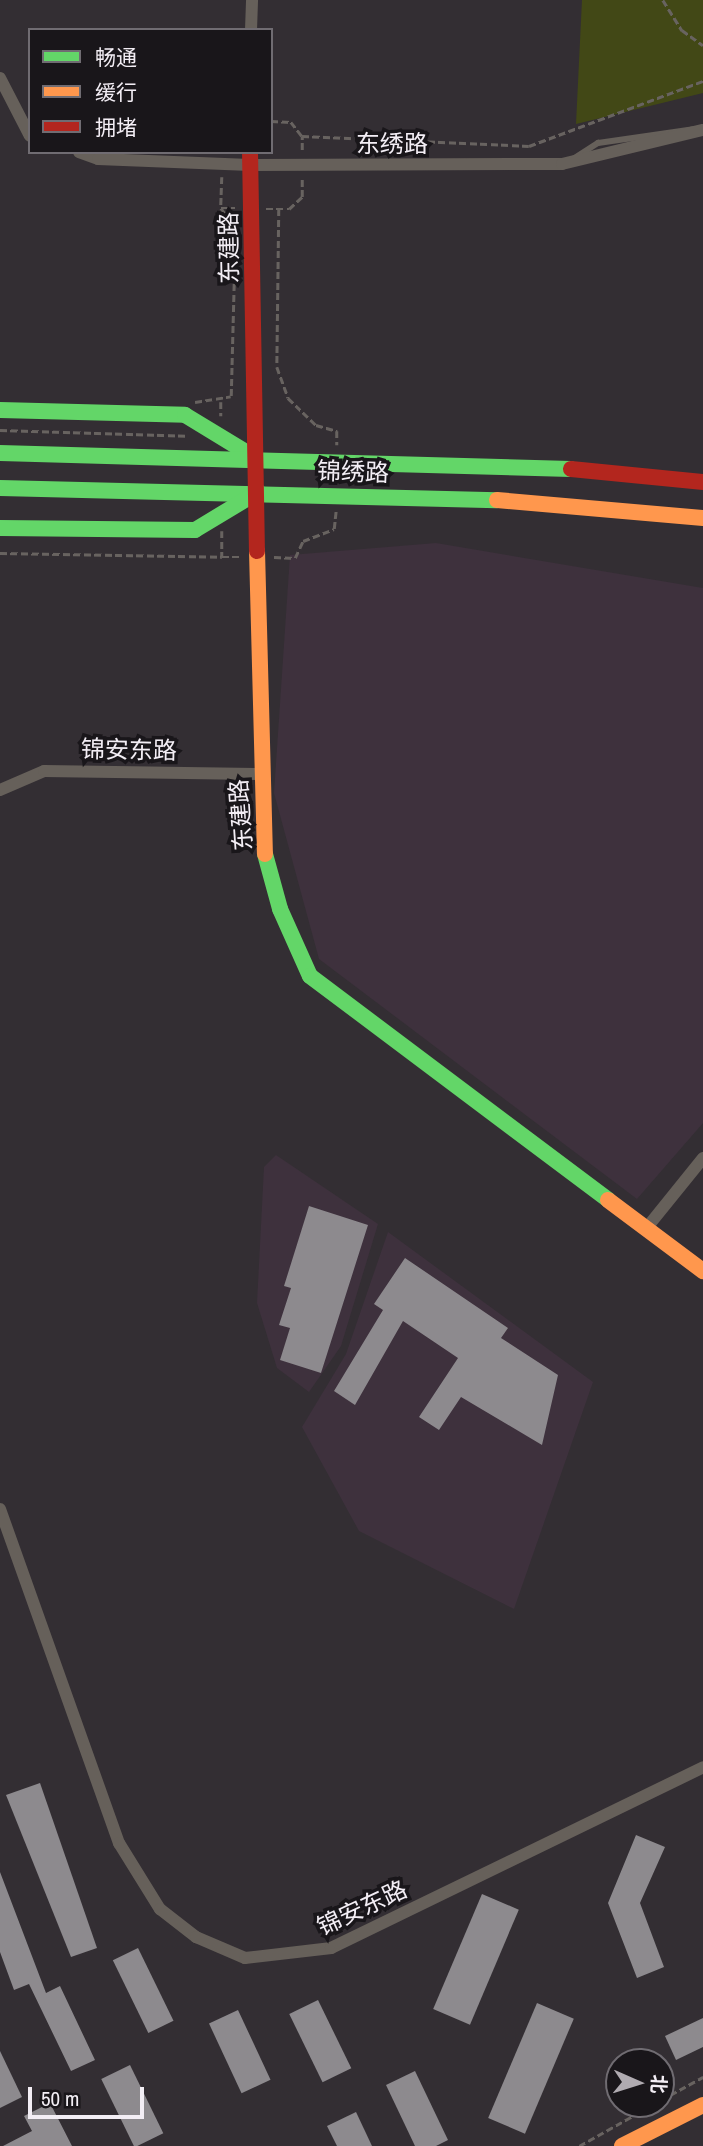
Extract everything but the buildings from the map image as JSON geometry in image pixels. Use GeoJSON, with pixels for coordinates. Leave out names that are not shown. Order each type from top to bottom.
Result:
{"type":"FeatureCollection","features":[{"type":"Feature","properties":{"kind":"main road","name":"东建路"},"geometry":{"type":"LineString","coordinates":[[250,159],[261,774],[265,856],[280,909],[310,976],[649,1224],[703,1270]]}},
{"type":"Feature","properties":{"kind":"main road"},"geometry":{"type":"LineString","coordinates":[[0,410],[185,415],[257,459]]}},
{"type":"Feature","properties":{"kind":"main road","name":"锦绣路"},"geometry":{"type":"LineString","coordinates":[[0,453],[564,468],[703,482]]}},
{"type":"Feature","properties":{"kind":"main road","name":"锦绣路"},"geometry":{"type":"LineString","coordinates":[[0,488],[337,493],[559,502],[703,518]]}},
{"type":"Feature","properties":{"kind":"main road"},"geometry":{"type":"LineString","coordinates":[[0,528],[195,530],[258,492]]}},
{"type":"Feature","properties":{"kind":"main road"},"geometry":{"type":"LineString","coordinates":[[622,2146],[703,2105]]}},
{"type":"Feature","properties":{"kind":"street"},"geometry":{"type":"LineString","coordinates":[[251,0],[251,28]]}},
{"type":"Feature","properties":{"kind":"street"},"geometry":{"type":"LineString","coordinates":[[0,78],[28,132]]}},
{"type":"Feature","properties":{"kind":"street","name":"东绣路"},"geometry":{"type":"LineString","coordinates":[[84,154],[98,159],[222,164],[250,159],[302,164],[569,162],[703,130]]}},
{"type":"Feature","properties":{"kind":"street","name":"锦安东路"},"geometry":{"type":"LineString","coordinates":[[0,790],[44,771],[261,774]]}},
{"type":"Feature","properties":{"kind":"street"},"geometry":{"type":"LineString","coordinates":[[649,1224],[703,1158]]}},
{"type":"Feature","properties":{"kind":"street","name":"锦安东路"},"geometry":{"type":"LineString","coordinates":[[0,1508],[119,1843],[160,1909],[196,1937],[244,1958],[331,1948],[703,1767]]}},
{"type":"Feature","properties":{"kind":"path"},"geometry":{"type":"LineString","coordinates":[[663,0],[681,30],[703,45]]}},
{"type":"Feature","properties":{"kind":"path"},"geometry":{"type":"LineString","coordinates":[[302,136],[529,146],[703,82]]}},
{"type":"Feature","properties":{"kind":"path"},"geometry":{"type":"LineString","coordinates":[[221,208],[279,209],[302,197],[302,136],[291,122],[273,121]]}},
{"type":"Feature","properties":{"kind":"path"},"geometry":{"type":"LineString","coordinates":[[222,164],[221,208],[236,228]]}},
{"type":"Feature","properties":{"kind":"path"},"geometry":{"type":"LineString","coordinates":[[279,209],[276,367],[297,409],[337,431],[338,461]]}},
{"type":"Feature","properties":{"kind":"path"},"geometry":{"type":"LineString","coordinates":[[221,437],[221,402],[231,396],[235,267]]}},
{"type":"Feature","properties":{"kind":"path"},"geometry":{"type":"LineString","coordinates":[[0,430],[193,436]]}},
{"type":"Feature","properties":{"kind":"path"},"geometry":{"type":"LineString","coordinates":[[0,553],[295,558],[303,541],[334,529],[337,493]]}},
{"type":"Feature","properties":{"kind":"path"},"geometry":{"type":"LineString","coordinates":[[222,514],[222,557]]}},
{"type":"Feature","properties":{"kind":"path"},"geometry":{"type":"LineString","coordinates":[[675,2092],[703,2077]]}},
{"type":"Feature","properties":{"kind":"path"},"geometry":{"type":"LineString","coordinates":[[579,2146],[629,2118]]}},
{"type":"Feature","properties":{"kind":"shaded area"},"geometry":{"type":"Polygon","coordinates":[[[436,543],[703,588],[703,1123],[637,1199],[319,959],[274,793],[290,555],[436,543]]]}},
{"type":"Feature","properties":{"kind":"shaded area"},"geometry":{"type":"Polygon","coordinates":[[[276,1155],[378,1224],[341,1346],[309,1392],[277,1368],[257,1303],[264,1167],[276,1155]]]}},
{"type":"Feature","properties":{"kind":"shaded area"},"geometry":{"type":"Polygon","coordinates":[[[388,1232],[593,1382],[514,1609],[359,1531],[302,1427],[346,1354],[388,1232]]]}},
{"type":"Feature","properties":{"kind":"green space"},"geometry":{"type":"Polygon","coordinates":[[[582,0],[703,0],[703,93],[576,124],[582,0]]]}},
{"type":"Feature","properties":{"kind":"traffic: fast"},"geometry":{"type":"LineString","coordinates":[[0,410],[185,415],[254,457]]}},
{"type":"Feature","properties":{"kind":"traffic: fast"},"geometry":{"type":"LineString","coordinates":[[0,453],[571,469]]}},
{"type":"Feature","properties":{"kind":"traffic: fast"},"geometry":{"type":"LineString","coordinates":[[0,488],[497,500]]}},
{"type":"Feature","properties":{"kind":"traffic: fast"},"geometry":{"type":"LineString","coordinates":[[0,528],[195,530],[258,492]]}},
{"type":"Feature","properties":{"kind":"traffic: fast"},"geometry":{"type":"LineString","coordinates":[[265,854],[280,909],[310,976],[608,1200]]}},
{"type":"Feature","properties":{"kind":"traffic: slow"},"geometry":{"type":"LineString","coordinates":[[497,500],[703,518]]}},
{"type":"Feature","properties":{"kind":"traffic: slow"},"geometry":{"type":"LineString","coordinates":[[257,551],[265,854]]}},
{"type":"Feature","properties":{"kind":"traffic: slow"},"geometry":{"type":"LineString","coordinates":[[608,1200],[703,1271]]}},
{"type":"Feature","properties":{"kind":"traffic: slow"},"geometry":{"type":"LineString","coordinates":[[622,2146],[703,2105]]}},
{"type":"Feature","properties":{"kind":"traffic: jam"},"geometry":{"type":"LineString","coordinates":[[250,154],[257,551]]}},
{"type":"Feature","properties":{"kind":"traffic: jam"},"geometry":{"type":"LineString","coordinates":[[571,469],[703,482]]}}]}
